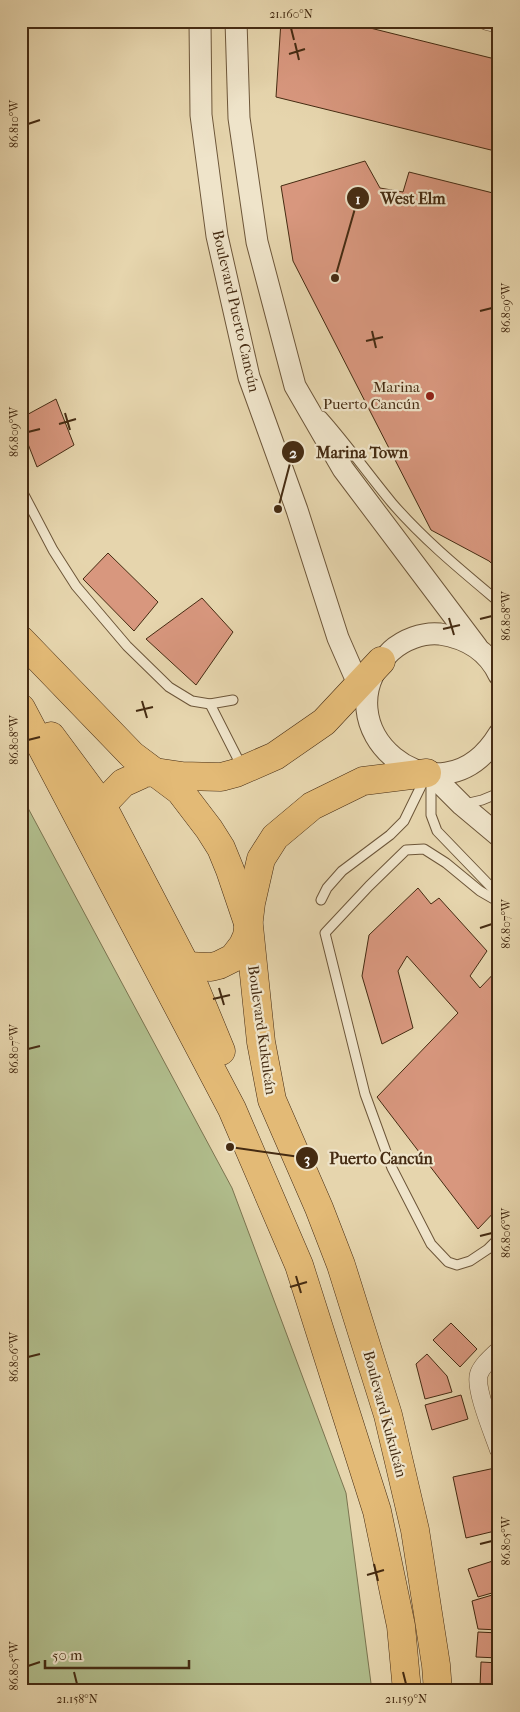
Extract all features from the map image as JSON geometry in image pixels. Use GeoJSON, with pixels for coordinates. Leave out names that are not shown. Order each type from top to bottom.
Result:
{"type":"FeatureCollection","features":[{"type":"Feature","properties":{"kind":"main road","name":"Boulevard Kukulcán"},"geometry":{"type":"LineString","coordinates":[[21,640],[132,755],[180,791],[209,828],[221,848],[230,870],[249,926],[261,1042],[272,1100],[341,1265],[388,1415],[416,1530],[436,1665],[438,1691]]}},
{"type":"Feature","properties":{"kind":"main road"},"geometry":{"type":"LineString","coordinates":[[102,805],[123,783],[145,773],[155,772],[182,776],[221,777],[275,756],[363,693],[380,661]]}},
{"type":"Feature","properties":{"kind":"main road"},"geometry":{"type":"LineString","coordinates":[[21,708],[50,735],[102,805],[186,966],[227,1066],[232,1089],[232,1109]]}},
{"type":"Feature","properties":{"kind":"main road"},"geometry":{"type":"LineString","coordinates":[[21,708],[232,1109],[299,1265],[377,1511],[401,1626],[407,1691]]}},
{"type":"Feature","properties":{"kind":"main road"},"geometry":{"type":"LineString","coordinates":[[186,966],[211,967],[233,958],[247,936],[251,903],[261,859],[275,837],[312,806],[363,781],[429,773]]}},
{"type":"Feature","properties":{"kind":"street","name":"Boulevard Puerto Cancún"},"geometry":{"type":"LineString","coordinates":[[200,21],[201,115],[217,236],[249,377],[296,510],[338,638],[363,693],[370,726],[379,744],[392,758],[408,768],[429,773]]}},
{"type":"Feature","properties":{"kind":"street"},"geometry":{"type":"LineString","coordinates":[[236,21],[239,118],[257,242],[295,386],[343,469],[477,647],[494,664],[499,675]]}},
{"type":"Feature","properties":{"kind":"street"},"geometry":{"type":"LineString","coordinates":[[487,21],[499,24]]}},
{"type":"Feature","properties":{"kind":"street"},"geometry":{"type":"LineString","coordinates":[[380,661],[396,646],[415,637],[437,634],[458,637],[477,647]]}},
{"type":"Feature","properties":{"kind":"street"},"geometry":{"type":"LineString","coordinates":[[429,773],[453,772],[473,763],[490,749],[499,734]]}},
{"type":"Feature","properties":{"kind":"street"},"geometry":{"type":"LineString","coordinates":[[429,773],[462,805],[499,836]]}},
{"type":"Feature","properties":{"kind":"street"},"geometry":{"type":"LineString","coordinates":[[499,1350],[478,1375],[481,1396],[499,1450]]}},
{"type":"Feature","properties":{"kind":"lane"},"geometry":{"type":"LineString","coordinates":[[295,386],[340,437],[393,504],[444,555],[499,602]]}},
{"type":"Feature","properties":{"kind":"lane"},"geometry":{"type":"LineString","coordinates":[[21,489],[66,571],[81,593],[127,646],[169,687],[192,701],[210,704],[233,700]]}},
{"type":"Feature","properties":{"kind":"lane"},"geometry":{"type":"LineString","coordinates":[[210,704],[243,770]]}},
{"type":"Feature","properties":{"kind":"lane"},"geometry":{"type":"LineString","coordinates":[[321,900],[326,888],[342,871],[390,835],[404,821],[410,805],[429,773]]}},
{"type":"Feature","properties":{"kind":"lane"},"geometry":{"type":"LineString","coordinates":[[429,773],[431,815],[438,831],[493,889],[499,901]]}},
{"type":"Feature","properties":{"kind":"lane"},"geometry":{"type":"LineString","coordinates":[[462,805],[499,793]]}},
{"type":"Feature","properties":{"kind":"lane"},"geometry":{"type":"LineString","coordinates":[[499,901],[480,891],[446,863],[424,849],[406,850],[325,933],[365,1094],[392,1168],[431,1244],[448,1262],[456,1265],[470,1261],[488,1249],[499,1238]]}},
{"type":"Feature","properties":{"kind":"green space"},"geometry":{"type":"Polygon","coordinates":[[[21,795],[232,1188],[346,1493],[372,1691],[21,1691],[21,795]]]}},
{"type":"Feature","properties":{"kind":"building"},"geometry":{"type":"Polygon","coordinates":[[[281,21],[342,21],[499,60],[499,152],[276,97],[281,21]]]}},
{"type":"Feature","properties":{"kind":"building","name":"Marina Puerto Cancún"},"geometry":{"type":"Polygon","coordinates":[[[365,161],[380,188],[403,192],[409,172],[497,194],[494,211],[499,216],[499,570],[489,561],[431,530],[293,261],[281,186],[365,161]]]}},
{"type":"Feature","properties":{"kind":"building"},"geometry":{"type":"Polygon","coordinates":[[[56,399],[74,445],[37,467],[21,426],[21,418],[56,399]]]}},
{"type":"Feature","properties":{"kind":"building"},"geometry":{"type":"Polygon","coordinates":[[[108,553],[158,602],[134,631],[83,579],[108,553]]]}},
{"type":"Feature","properties":{"kind":"building"},"geometry":{"type":"Polygon","coordinates":[[[202,598],[233,632],[196,685],[146,639],[202,598]]]}},
{"type":"Feature","properties":{"kind":"building"},"geometry":{"type":"Polygon","coordinates":[[[418,888],[431,904],[439,898],[487,951],[470,976],[480,988],[499,968],[499,1207],[478,1229],[377,1097],[458,1013],[407,956],[398,971],[413,1028],[382,1044],[362,976],[369,935],[418,888]]]}},
{"type":"Feature","properties":{"kind":"building"},"geometry":{"type":"Polygon","coordinates":[[[451,1323],[477,1349],[460,1367],[433,1340],[451,1323]]]}},
{"type":"Feature","properties":{"kind":"building"},"geometry":{"type":"Polygon","coordinates":[[[427,1354],[447,1376],[452,1392],[425,1399],[416,1364],[427,1354]]]}},
{"type":"Feature","properties":{"kind":"building"},"geometry":{"type":"Polygon","coordinates":[[[461,1395],[468,1419],[432,1430],[425,1405],[461,1395]]]}},
{"type":"Feature","properties":{"kind":"building"},"geometry":{"type":"Polygon","coordinates":[[[495,1468],[499,1483],[499,1530],[466,1538],[453,1477],[495,1468]]]}},
{"type":"Feature","properties":{"kind":"building"},"geometry":{"type":"Polygon","coordinates":[[[499,1559],[499,1591],[478,1597],[468,1569],[499,1559]]]}},
{"type":"Feature","properties":{"kind":"building"},"geometry":{"type":"Polygon","coordinates":[[[499,1593],[499,1630],[478,1629],[472,1601],[499,1593]]]}},
{"type":"Feature","properties":{"kind":"building"},"geometry":{"type":"Polygon","coordinates":[[[478,1632],[499,1633],[499,1658],[476,1657],[478,1632]]]}},
{"type":"Feature","properties":{"kind":"building"},"geometry":{"type":"Polygon","coordinates":[[[481,1662],[499,1663],[499,1688],[480,1687],[481,1662]]]}},
{"type":"Feature","properties":{"kind":"place","name":"West Elm"},"geometry":{"type":"Point","coordinates":[335,278]}},
{"type":"Feature","properties":{"kind":"place","name":"Marina Puerto Cancún"},"geometry":{"type":"Point","coordinates":[430,396]}},
{"type":"Feature","properties":{"kind":"place","name":"Marina Town"},"geometry":{"type":"Point","coordinates":[278,509]}},
{"type":"Feature","properties":{"kind":"place","name":"Puerto Cancún"},"geometry":{"type":"Point","coordinates":[230,1147]}}]}
